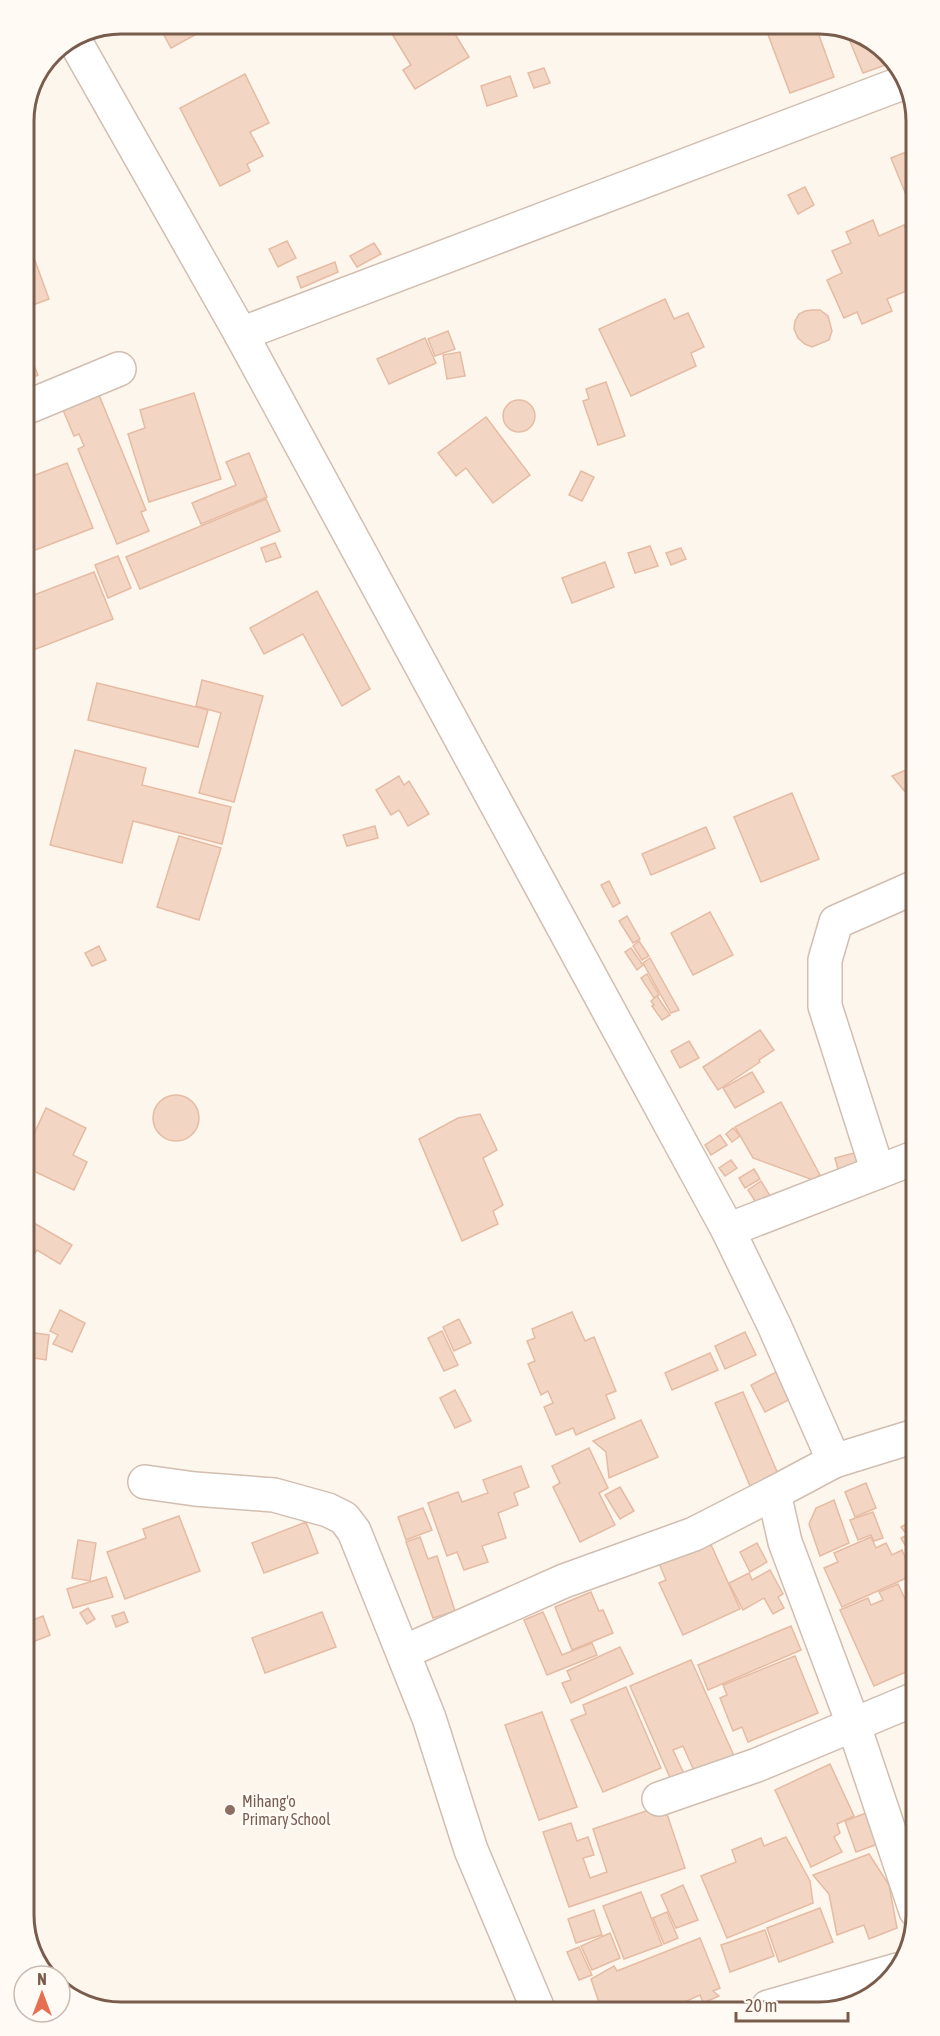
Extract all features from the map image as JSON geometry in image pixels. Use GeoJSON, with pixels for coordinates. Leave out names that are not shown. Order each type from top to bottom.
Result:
{"type":"FeatureCollection","features":[{"type":"Feature","properties":{"kind":"street"},"geometry":{"type":"LineString","coordinates":[[78,46],[242,334],[728,1230],[774,1325],[834,1461]]}},
{"type":"Feature","properties":{"kind":"street"},"geometry":{"type":"LineString","coordinates":[[242,334],[898,85]]}},
{"type":"Feature","properties":{"kind":"street"},"geometry":{"type":"LineString","coordinates":[[35,404],[119,369]]}},
{"type":"Feature","properties":{"kind":"street"},"geometry":{"type":"LineString","coordinates":[[878,1172],[825,1006],[825,960],[836,922],[905,892]]}},
{"type":"Feature","properties":{"kind":"street"},"geometry":{"type":"LineString","coordinates":[[728,1230],[905,1162]]}},
{"type":"Feature","properties":{"kind":"street"},"geometry":{"type":"LineString","coordinates":[[404,1652],[564,1581],[694,1534],[834,1461],[905,1439]]}},
{"type":"Feature","properties":{"kind":"street"},"geometry":{"type":"LineString","coordinates":[[145,1482],[195,1489],[274,1495],[328,1510],[344,1518],[354,1531],[429,1718],[471,1850],[535,2002]]}},
{"type":"Feature","properties":{"kind":"street"},"geometry":{"type":"LineString","coordinates":[[774,1493],[785,1542],[854,1726],[905,1878]]}},
{"type":"Feature","properties":{"kind":"street"},"geometry":{"type":"LineString","coordinates":[[659,1799],[757,1765],[905,1703]]}},
{"type":"Feature","properties":{"kind":"street"},"geometry":{"type":"LineString","coordinates":[[786,2002],[881,1975]]}},
{"type":"Feature","properties":{"kind":"building"},"geometry":{"type":"Polygon","coordinates":[[[163,34],[196,34],[171,48],[163,34]]]}},
{"type":"Feature","properties":{"kind":"building"},"geometry":{"type":"Polygon","coordinates":[[[392,34],[455,34],[469,57],[415,89],[403,70],[411,65],[392,34]]]}},
{"type":"Feature","properties":{"kind":"building"},"geometry":{"type":"Polygon","coordinates":[[[768,35],[819,35],[834,77],[790,93],[768,35]]]}},
{"type":"Feature","properties":{"kind":"building"},"geometry":{"type":"Polygon","coordinates":[[[850,40],[871,52],[885,65],[863,73],[850,40]]]}},
{"type":"Feature","properties":{"kind":"building"},"geometry":{"type":"Polygon","coordinates":[[[544,68],[550,83],[534,88],[528,73],[544,68]]]}},
{"type":"Feature","properties":{"kind":"building"},"geometry":{"type":"Polygon","coordinates":[[[245,74],[269,123],[250,132],[263,156],[247,164],[250,171],[220,186],[180,108],[245,74]]]}},
{"type":"Feature","properties":{"kind":"building"},"geometry":{"type":"Polygon","coordinates":[[[510,76],[517,96],[487,106],[481,86],[510,76]]]}},
{"type":"Feature","properties":{"kind":"building"},"geometry":{"type":"Polygon","coordinates":[[[905,152],[905,192],[891,158],[905,152]]]}},
{"type":"Feature","properties":{"kind":"building"},"geometry":{"type":"Polygon","coordinates":[[[805,187],[814,205],[798,214],[788,195],[805,187]]]}},
{"type":"Feature","properties":{"kind":"building"},"geometry":{"type":"Polygon","coordinates":[[[873,220],[879,236],[904,225],[905,227],[905,292],[887,299],[892,311],[862,324],[857,312],[844,318],[827,280],[842,273],[832,251],[851,243],[846,232],[873,220]]]}},
{"type":"Feature","properties":{"kind":"building"},"geometry":{"type":"Polygon","coordinates":[[[287,241],[296,258],[278,267],[269,249],[287,241]]]}},
{"type":"Feature","properties":{"kind":"building"},"geometry":{"type":"Polygon","coordinates":[[[374,243],[381,254],[357,267],[350,256],[374,243]]]}},
{"type":"Feature","properties":{"kind":"building"},"geometry":{"type":"Polygon","coordinates":[[[35,260],[49,299],[35,304],[35,260]]]}},
{"type":"Feature","properties":{"kind":"building"},"geometry":{"type":"Polygon","coordinates":[[[335,262],[338,272],[301,288],[297,277],[335,262]]]}},
{"type":"Feature","properties":{"kind":"building"},"geometry":{"type":"Polygon","coordinates":[[[665,299],[674,319],[688,313],[704,347],[691,353],[696,366],[631,396],[599,329],[665,299]]]}},
{"type":"Feature","properties":{"kind":"building"},"geometry":{"type":"Polygon","coordinates":[[[820,310],[828,316],[832,331],[829,340],[812,347],[798,338],[794,329],[799,314],[820,310]]]}},
{"type":"Feature","properties":{"kind":"building"},"geometry":{"type":"Polygon","coordinates":[[[448,331],[455,349],[435,356],[428,339],[448,331]]]}},
{"type":"Feature","properties":{"kind":"building"},"geometry":{"type":"Polygon","coordinates":[[[425,338],[436,363],[389,384],[377,359],[425,338]]]}},
{"type":"Feature","properties":{"kind":"building"},"geometry":{"type":"Polygon","coordinates":[[[460,352],[465,376],[447,379],[443,355],[460,352]]]}},
{"type":"Feature","properties":{"kind":"building"},"geometry":{"type":"Polygon","coordinates":[[[606,382],[625,436],[598,445],[583,401],[589,399],[586,389],[606,382]]]}},
{"type":"Feature","properties":{"kind":"building"},"geometry":{"type":"Polygon","coordinates":[[[194,393],[221,479],[149,502],[128,434],[145,428],[140,410],[194,393]]]}},
{"type":"Feature","properties":{"kind":"building"},"geometry":{"type":"Polygon","coordinates":[[[99,395],[146,510],[141,512],[149,531],[117,544],[78,449],[84,446],[79,434],[74,436],[63,410],[99,395]]]}},
{"type":"Feature","properties":{"kind":"building"},"geometry":{"type":"Polygon","coordinates":[[[519,400],[531,404],[535,416],[531,428],[519,432],[507,428],[503,416],[507,404],[519,400]]]}},
{"type":"Feature","properties":{"kind":"building"},"geometry":{"type":"Polygon","coordinates":[[[486,417],[530,475],[493,503],[466,468],[456,476],[438,453],[486,417]]]}},
{"type":"Feature","properties":{"kind":"building"},"geometry":{"type":"Polygon","coordinates":[[[249,453],[267,497],[201,524],[192,503],[236,485],[226,462],[249,453]]]}},
{"type":"Feature","properties":{"kind":"building"},"geometry":{"type":"Polygon","coordinates":[[[67,463],[93,528],[35,550],[35,475],[67,463]]]}},
{"type":"Feature","properties":{"kind":"building"},"geometry":{"type":"Polygon","coordinates":[[[581,471],[594,477],[582,501],[569,495],[581,471]]]}},
{"type":"Feature","properties":{"kind":"building"},"geometry":{"type":"Polygon","coordinates":[[[266,499],[280,531],[140,589],[126,557],[266,499]]]}},
{"type":"Feature","properties":{"kind":"building"},"geometry":{"type":"Polygon","coordinates":[[[275,543],[281,557],[266,562],[261,548],[275,543]]]}},
{"type":"Feature","properties":{"kind":"building"},"geometry":{"type":"Polygon","coordinates":[[[650,546],[658,566],[635,573],[628,553],[650,546]]]}},
{"type":"Feature","properties":{"kind":"building"},"geometry":{"type":"Polygon","coordinates":[[[681,548],[686,559],[671,565],[666,553],[681,548]]]}},
{"type":"Feature","properties":{"kind":"building"},"geometry":{"type":"Polygon","coordinates":[[[118,556],[131,588],[108,598],[95,565],[118,556]]]}},
{"type":"Feature","properties":{"kind":"building"},"geometry":{"type":"Polygon","coordinates":[[[605,562],[614,587],[572,603],[562,578],[605,562]]]}},
{"type":"Feature","properties":{"kind":"building"},"geometry":{"type":"Polygon","coordinates":[[[94,572],[113,619],[35,650],[35,595],[94,572]]]}},
{"type":"Feature","properties":{"kind":"building"},"geometry":{"type":"Polygon","coordinates":[[[317,591],[370,689],[342,706],[303,634],[264,654],[250,628],[317,591]]]}},
{"type":"Feature","properties":{"kind":"building"},"geometry":{"type":"Polygon","coordinates":[[[202,680],[263,696],[234,802],[199,793],[221,713],[196,706],[202,680]]]}},
{"type":"Feature","properties":{"kind":"building"},"geometry":{"type":"Polygon","coordinates":[[[97,683],[208,710],[198,747],[88,720],[97,683]]]}},
{"type":"Feature","properties":{"kind":"building"},"geometry":{"type":"Polygon","coordinates":[[[75,750],[146,768],[142,785],[231,807],[222,844],[133,821],[122,863],[50,845],[75,750]]]}},
{"type":"Feature","properties":{"kind":"building"},"geometry":{"type":"Polygon","coordinates":[[[905,770],[905,792],[892,776],[905,770]]]}},
{"type":"Feature","properties":{"kind":"building"},"geometry":{"type":"Polygon","coordinates":[[[399,776],[404,785],[409,781],[429,814],[408,826],[399,810],[391,815],[376,790],[399,776]]]}},
{"type":"Feature","properties":{"kind":"building"},"geometry":{"type":"Polygon","coordinates":[[[792,793],[819,859],[761,882],[734,817],[792,793]]]}},
{"type":"Feature","properties":{"kind":"building"},"geometry":{"type":"Polygon","coordinates":[[[375,826],[378,838],[347,846],[343,835],[375,826]]]}},
{"type":"Feature","properties":{"kind":"building"},"geometry":{"type":"Polygon","coordinates":[[[706,827],[715,848],[651,875],[642,854],[706,827]]]}},
{"type":"Feature","properties":{"kind":"building"},"geometry":{"type":"Polygon","coordinates":[[[179,836],[221,848],[199,920],[157,907],[179,836]]]}},
{"type":"Feature","properties":{"kind":"building"},"geometry":{"type":"Polygon","coordinates":[[[609,881],[620,903],[613,907],[601,885],[609,881]]]}},
{"type":"Feature","properties":{"kind":"building"},"geometry":{"type":"Polygon","coordinates":[[[710,912],[733,955],[693,975],[671,933],[710,912]]]}},
{"type":"Feature","properties":{"kind":"building"},"geometry":{"type":"Polygon","coordinates":[[[627,916],[640,939],[633,943],[619,921],[627,916]]]}},
{"type":"Feature","properties":{"kind":"building"},"geometry":{"type":"Polygon","coordinates":[[[639,941],[649,956],[642,960],[633,946],[639,941]]]}},
{"type":"Feature","properties":{"kind":"building"},"geometry":{"type":"Polygon","coordinates":[[[99,946],[106,960],[92,966],[85,953],[99,946]]]}},
{"type":"Feature","properties":{"kind":"building"},"geometry":{"type":"Polygon","coordinates":[[[631,948],[643,965],[637,970],[625,952],[631,948]]]}},
{"type":"Feature","properties":{"kind":"building"},"geometry":{"type":"Polygon","coordinates":[[[650,958],[679,1010],[671,1013],[643,963],[650,958]]]}},
{"type":"Feature","properties":{"kind":"building"},"geometry":{"type":"Polygon","coordinates":[[[647,974],[659,995],[654,998],[641,978],[647,974]]]}},
{"type":"Feature","properties":{"kind":"building"},"geometry":{"type":"Polygon","coordinates":[[[657,996],[670,1015],[662,1020],[652,1006],[654,1005],[651,1001],[657,996]]]}},
{"type":"Feature","properties":{"kind":"building"},"geometry":{"type":"Polygon","coordinates":[[[760,1030],[774,1050],[718,1090],[703,1067],[760,1030]]]}},
{"type":"Feature","properties":{"kind":"building"},"geometry":{"type":"Polygon","coordinates":[[[689,1041],[699,1058],[680,1068],[671,1051],[689,1041]]]}},
{"type":"Feature","properties":{"kind":"building"},"geometry":{"type":"Polygon","coordinates":[[[752,1072],[764,1092],[735,1108],[723,1088],[752,1072]]]}},
{"type":"Feature","properties":{"kind":"building"},"geometry":{"type":"Polygon","coordinates":[[[176,1095],[192,1102],[199,1118],[192,1134],[176,1141],[160,1134],[153,1118],[160,1102],[176,1095]]]}},
{"type":"Feature","properties":{"kind":"building"},"geometry":{"type":"Polygon","coordinates":[[[781,1102],[820,1175],[813,1180],[753,1158],[735,1127],[781,1102]]]}},
{"type":"Feature","properties":{"kind":"building"},"geometry":{"type":"Polygon","coordinates":[[[46,1108],[86,1128],[73,1155],[87,1162],[74,1190],[34,1171],[34,1133],[46,1108]]]}},
{"type":"Feature","properties":{"kind":"building"},"geometry":{"type":"Polygon","coordinates":[[[480,1114],[497,1150],[483,1158],[503,1205],[493,1211],[498,1224],[462,1241],[419,1139],[458,1118],[480,1114]]]}},
{"type":"Feature","properties":{"kind":"building"},"geometry":{"type":"Polygon","coordinates":[[[733,1128],[740,1136],[732,1142],[726,1134],[733,1128]]]}},
{"type":"Feature","properties":{"kind":"building"},"geometry":{"type":"Polygon","coordinates":[[[720,1135],[727,1145],[711,1155],[705,1145],[720,1135]]]}},
{"type":"Feature","properties":{"kind":"building"},"geometry":{"type":"Polygon","coordinates":[[[862,1151],[866,1166],[839,1173],[835,1158],[862,1151]]]}},
{"type":"Feature","properties":{"kind":"building"},"geometry":{"type":"Polygon","coordinates":[[[731,1160],[737,1168],[725,1176],[719,1168],[731,1160]]]}},
{"type":"Feature","properties":{"kind":"building"},"geometry":{"type":"Polygon","coordinates":[[[754,1169],[760,1179],[745,1188],[739,1178],[754,1169]]]}},
{"type":"Feature","properties":{"kind":"building"},"geometry":{"type":"Polygon","coordinates":[[[761,1181],[775,1204],[762,1212],[748,1190],[761,1181]]]}},
{"type":"Feature","properties":{"kind":"building"},"geometry":{"type":"Polygon","coordinates":[[[34,1223],[72,1245],[60,1264],[37,1250],[34,1254],[34,1223]]]}},
{"type":"Feature","properties":{"kind":"building"},"geometry":{"type":"Polygon","coordinates":[[[60,1310],[85,1323],[72,1352],[53,1344],[58,1335],[50,1331],[60,1310]]]}},
{"type":"Feature","properties":{"kind":"building"},"geometry":{"type":"Polygon","coordinates":[[[572,1312],[585,1341],[594,1337],[616,1391],[606,1395],[615,1418],[576,1435],[573,1428],[556,1435],[544,1407],[553,1403],[548,1391],[541,1395],[528,1364],[535,1361],[527,1341],[535,1338],[532,1329],[572,1312]]]}},
{"type":"Feature","properties":{"kind":"building"},"geometry":{"type":"Polygon","coordinates":[[[459,1319],[471,1343],[454,1351],[443,1327],[459,1319]]]}},
{"type":"Feature","properties":{"kind":"building"},"geometry":{"type":"Polygon","coordinates":[[[442,1331],[458,1365],[444,1371],[428,1338],[442,1331]]]}},
{"type":"Feature","properties":{"kind":"building"},"geometry":{"type":"Polygon","coordinates":[[[745,1332],[756,1355],[725,1369],[715,1346],[745,1332]]]}},
{"type":"Feature","properties":{"kind":"building"},"geometry":{"type":"Polygon","coordinates":[[[34,1333],[49,1335],[46,1360],[34,1358],[34,1333]]]}},
{"type":"Feature","properties":{"kind":"building"},"geometry":{"type":"Polygon","coordinates":[[[710,1353],[718,1370],[672,1390],[665,1373],[710,1353]]]}},
{"type":"Feature","properties":{"kind":"building"},"geometry":{"type":"Polygon","coordinates":[[[784,1368],[798,1395],[765,1412],[751,1385],[784,1368]]]}},
{"type":"Feature","properties":{"kind":"building"},"geometry":{"type":"Polygon","coordinates":[[[455,1390],[471,1421],[455,1428],[440,1398],[455,1390]]]}},
{"type":"Feature","properties":{"kind":"building"},"geometry":{"type":"Polygon","coordinates":[[[743,1392],[778,1474],[750,1486],[715,1403],[743,1392]]]}},
{"type":"Feature","properties":{"kind":"building"},"geometry":{"type":"Polygon","coordinates":[[[641,1420],[658,1457],[609,1478],[606,1452],[593,1441],[641,1420]]]}},
{"type":"Feature","properties":{"kind":"building"},"geometry":{"type":"Polygon","coordinates":[[[589,1448],[608,1488],[599,1493],[615,1525],[580,1542],[553,1487],[560,1483],[552,1466],[589,1448]]]}},
{"type":"Feature","properties":{"kind":"building"},"geometry":{"type":"Polygon","coordinates":[[[521,1466],[529,1487],[514,1493],[518,1505],[498,1513],[506,1538],[482,1546],[488,1562],[464,1570],[457,1552],[447,1556],[428,1503],[458,1492],[462,1502],[488,1493],[483,1480],[521,1466]]]}},
{"type":"Feature","properties":{"kind":"building"},"geometry":{"type":"Polygon","coordinates":[[[866,1483],[876,1508],[855,1517],[845,1492],[866,1483]]]}},
{"type":"Feature","properties":{"kind":"building"},"geometry":{"type":"Polygon","coordinates":[[[620,1487],[634,1511],[620,1519],[605,1495],[620,1487]]]}},
{"type":"Feature","properties":{"kind":"building"},"geometry":{"type":"Polygon","coordinates":[[[834,1500],[849,1543],[820,1556],[809,1524],[816,1508],[834,1500]]]}},
{"type":"Feature","properties":{"kind":"building"},"geometry":{"type":"Polygon","coordinates":[[[423,1508],[432,1530],[406,1540],[398,1517],[423,1508]]]}},
{"type":"Feature","properties":{"kind":"building"},"geometry":{"type":"Polygon","coordinates":[[[873,1512],[883,1538],[874,1541],[871,1535],[858,1540],[850,1520],[873,1512]]]}},
{"type":"Feature","properties":{"kind":"building"},"geometry":{"type":"Polygon","coordinates":[[[179,1516],[200,1571],[125,1599],[107,1552],[146,1538],[143,1529],[179,1516]]]}},
{"type":"Feature","properties":{"kind":"building"},"geometry":{"type":"Polygon","coordinates":[[[306,1522],[318,1553],[264,1573],[252,1543],[306,1522]]]}},
{"type":"Feature","properties":{"kind":"building"},"geometry":{"type":"Polygon","coordinates":[[[420,1537],[428,1559],[437,1556],[455,1611],[433,1618],[406,1542],[420,1537]]]}},
{"type":"Feature","properties":{"kind":"building"},"geometry":{"type":"Polygon","coordinates":[[[871,1537],[876,1548],[886,1543],[892,1555],[902,1550],[905,1557],[905,1579],[842,1607],[824,1568],[838,1562],[834,1553],[871,1537]]]}},
{"type":"Feature","properties":{"kind":"building"},"geometry":{"type":"Polygon","coordinates":[[[708,1538],[740,1609],[683,1635],[659,1583],[666,1580],[658,1561],[708,1538]]]}},
{"type":"Feature","properties":{"kind":"building"},"geometry":{"type":"Polygon","coordinates":[[[78,1540],[96,1543],[90,1581],[72,1578],[78,1540]]]}},
{"type":"Feature","properties":{"kind":"building"},"geometry":{"type":"Polygon","coordinates":[[[757,1543],[767,1562],[750,1572],[740,1552],[757,1543]]]}},
{"type":"Feature","properties":{"kind":"building"},"geometry":{"type":"Polygon","coordinates":[[[770,1570],[783,1594],[778,1597],[784,1608],[773,1614],[764,1598],[743,1610],[729,1583],[749,1573],[752,1580],[770,1570]]]}},
{"type":"Feature","properties":{"kind":"building"},"geometry":{"type":"Polygon","coordinates":[[[106,1577],[113,1597],[73,1608],[67,1589],[106,1577]]]}},
{"type":"Feature","properties":{"kind":"building"},"geometry":{"type":"Polygon","coordinates":[[[898,1584],[905,1599],[905,1672],[874,1686],[840,1610],[868,1598],[871,1605],[883,1600],[879,1592],[898,1584]]]}},
{"type":"Feature","properties":{"kind":"building"},"geometry":{"type":"Polygon","coordinates":[[[591,1592],[599,1611],[603,1610],[613,1633],[572,1650],[555,1607],[591,1592]]]}},
{"type":"Feature","properties":{"kind":"building"},"geometry":{"type":"Polygon","coordinates":[[[88,1608],[95,1619],[87,1624],[80,1613],[88,1608]]]}},
{"type":"Feature","properties":{"kind":"building"},"geometry":{"type":"Polygon","coordinates":[[[124,1612],[128,1622],[116,1627],[112,1616],[124,1612]]]}},
{"type":"Feature","properties":{"kind":"building"},"geometry":{"type":"Polygon","coordinates":[[[322,1612],[336,1647],[265,1673],[252,1638],[322,1612]]]}},
{"type":"Feature","properties":{"kind":"building"},"geometry":{"type":"Polygon","coordinates":[[[543,1612],[562,1655],[592,1643],[597,1655],[547,1675],[524,1620],[543,1612]]]}},
{"type":"Feature","properties":{"kind":"building"},"geometry":{"type":"Polygon","coordinates":[[[43,1616],[50,1635],[34,1641],[34,1620],[43,1616]]]}},
{"type":"Feature","properties":{"kind":"building"},"geometry":{"type":"Polygon","coordinates":[[[791,1626],[801,1650],[708,1690],[698,1665],[791,1626]]]}},
{"type":"Feature","properties":{"kind":"building"},"geometry":{"type":"Polygon","coordinates":[[[620,1647],[633,1674],[571,1703],[562,1683],[571,1680],[567,1671],[620,1647]]]}},
{"type":"Feature","properties":{"kind":"building"},"geometry":{"type":"Polygon","coordinates":[[[795,1656],[818,1713],[748,1742],[742,1727],[733,1731],[720,1698],[727,1695],[723,1685],[795,1656]]]}},
{"type":"Feature","properties":{"kind":"building"},"geometry":{"type":"Polygon","coordinates":[[[691,1660],[735,1758],[696,1775],[683,1746],[673,1750],[684,1774],[671,1780],[630,1686],[691,1660]]]}},
{"type":"Feature","properties":{"kind":"building"},"geometry":{"type":"Polygon","coordinates":[[[626,1687],[661,1768],[603,1792],[571,1720],[586,1714],[583,1705],[626,1687]]]}},
{"type":"Feature","properties":{"kind":"building"},"geometry":{"type":"Polygon","coordinates":[[[542,1712],[577,1807],[539,1820],[505,1725],[542,1712]]]}},
{"type":"Feature","properties":{"kind":"building"},"geometry":{"type":"Polygon","coordinates":[[[830,1764],[854,1816],[837,1824],[840,1833],[834,1837],[842,1852],[811,1867],[775,1790],[830,1764]]]}},
{"type":"Feature","properties":{"kind":"building"},"geometry":{"type":"Polygon","coordinates":[[[664,1805],[685,1868],[569,1907],[543,1832],[571,1823],[577,1841],[588,1837],[594,1855],[583,1858],[590,1878],[607,1872],[593,1829],[664,1805]]]}},
{"type":"Feature","properties":{"kind":"building"},"geometry":{"type":"Polygon","coordinates":[[[874,1810],[886,1841],[856,1852],[845,1821],[874,1810]]]}},
{"type":"Feature","properties":{"kind":"building"},"geometry":{"type":"Polygon","coordinates":[[[786,1837],[810,1881],[813,1903],[727,1938],[701,1876],[736,1862],[732,1850],[761,1838],[764,1846],[786,1837]]]}},
{"type":"Feature","properties":{"kind":"building"},"geometry":{"type":"Polygon","coordinates":[[[869,1854],[889,1885],[897,1928],[869,1939],[864,1925],[837,1935],[829,1894],[813,1875],[869,1854]]]}},
{"type":"Feature","properties":{"kind":"building"},"geometry":{"type":"Polygon","coordinates":[[[683,1885],[698,1920],[676,1928],[661,1895],[683,1885]]]}},
{"type":"Feature","properties":{"kind":"building"},"geometry":{"type":"Polygon","coordinates":[[[641,1892],[662,1945],[624,1959],[603,1906],[641,1892]]]}},
{"type":"Feature","properties":{"kind":"building"},"geometry":{"type":"Polygon","coordinates":[[[820,1908],[833,1942],[779,1962],[767,1928],[820,1908]]]}},
{"type":"Feature","properties":{"kind":"building"},"geometry":{"type":"Polygon","coordinates":[[[594,1910],[602,1935],[576,1943],[568,1919],[594,1910]]]}},
{"type":"Feature","properties":{"kind":"building"},"geometry":{"type":"Polygon","coordinates":[[[667,1912],[678,1938],[664,1944],[653,1918],[667,1912]]]}},
{"type":"Feature","properties":{"kind":"building"},"geometry":{"type":"Polygon","coordinates":[[[765,1930],[774,1956],[730,1972],[721,1945],[765,1930]]]}},
{"type":"Feature","properties":{"kind":"building"},"geometry":{"type":"Polygon","coordinates":[[[610,1933],[620,1958],[592,1970],[581,1946],[610,1933]]]}},
{"type":"Feature","properties":{"kind":"building"},"geometry":{"type":"Polygon","coordinates":[[[700,1938],[720,1988],[713,1991],[719,1996],[706,2002],[703,2002],[700,1995],[685,2002],[599,2002],[591,1979],[614,1966],[617,1971],[700,1938]]]}},
{"type":"Feature","properties":{"kind":"building"},"geometry":{"type":"Polygon","coordinates":[[[579,1947],[592,1975],[579,1980],[567,1952],[579,1947]]]}},
{"type":"Feature","properties":{"kind":"place","name":"Mihang'o Primary School"},"geometry":{"type":"Point","coordinates":[230,1810]}}]}
